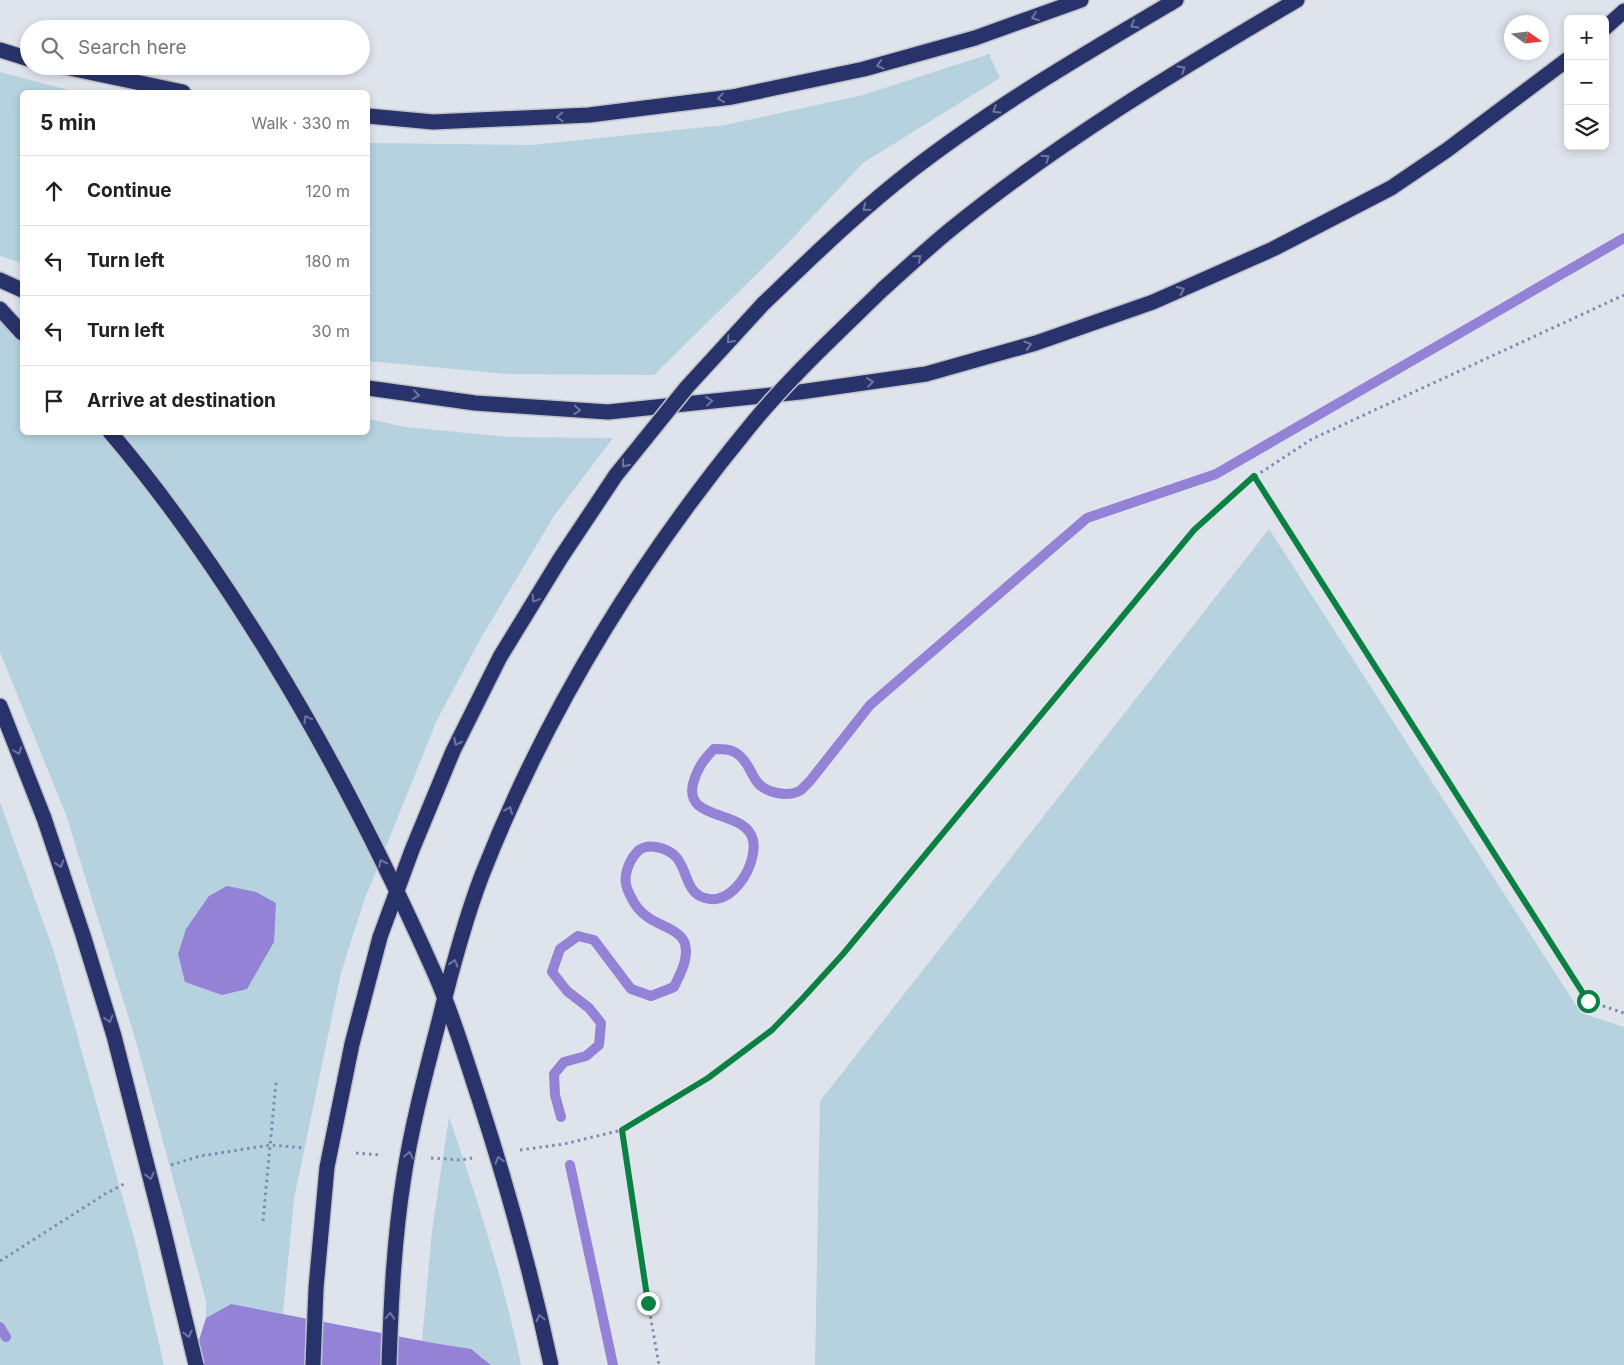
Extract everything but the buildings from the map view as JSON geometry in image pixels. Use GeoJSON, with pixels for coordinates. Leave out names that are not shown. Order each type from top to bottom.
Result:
{"type":"FeatureCollection","features":[{"type":"Feature","properties":{"kind":"highway"},"geometry":{"type":"LineString","coordinates":[[370,116],[433,122],[589,115],[732,97],[864,70],[975,38],[1081,0]]}},
{"type":"Feature","properties":{"kind":"highway"},"geometry":{"type":"LineString","coordinates":[[313,1365],[316,1288],[327,1167],[352,1044],[380,937],[412,850],[453,751],[500,657],[560,559],[616,476],[687,387],[762,304],[839,231],[911,171],[987,116],[1096,47],[1176,0]]}},
{"type":"Feature","properties":{"kind":"highway"},"geometry":{"type":"LineString","coordinates":[[389,1365],[391,1292],[404,1176],[427,1068],[452,969],[481,878],[520,785],[570,689],[622,600],[680,515],[752,424],[812,357],[882,290],[950,230],[1021,176],[1120,107],[1297,0]]}},
{"type":"Feature","properties":{"kind":"highway"},"geometry":{"type":"LineString","coordinates":[[1609,24],[1624,11]]}},
{"type":"Feature","properties":{"kind":"highway"},"geometry":{"type":"LineString","coordinates":[[0,50],[20,56]]}},
{"type":"Feature","properties":{"kind":"highway"},"geometry":{"type":"LineString","coordinates":[[370,388],[475,403],[608,412],[800,392],[926,374],[1036,343],[1153,302],[1273,249],[1391,188],[1447,150],[1567,60]]}},
{"type":"Feature","properties":{"kind":"highway"},"geometry":{"type":"LineString","coordinates":[[103,75],[174,90]]}},
{"type":"Feature","properties":{"kind":"highway"},"geometry":{"type":"LineString","coordinates":[[0,280],[20,289]]}},
{"type":"Feature","properties":{"kind":"highway"},"geometry":{"type":"LineString","coordinates":[[0,309],[20,331]]}},
{"type":"Feature","properties":{"kind":"highway"},"geometry":{"type":"LineString","coordinates":[[113,435],[188,533],[246,617],[294,696],[346,789],[392,884],[435,976],[471,1075],[499,1160],[528,1265],[551,1365]]}},
{"type":"Feature","properties":{"kind":"highway"},"geometry":{"type":"LineString","coordinates":[[0,706],[44,818],[114,1036],[196,1365]]}},
{"type":"Feature","properties":{"kind":"path"},"geometry":{"type":"LineString","coordinates":[[660,1365],[648,1303],[622,1130],[708,1078],[772,1030],[843,954],[1194,530],[1254,476],[1312,439],[1624,295]]}},
{"type":"Feature","properties":{"kind":"path"},"geometry":{"type":"LineString","coordinates":[[1254,476],[1588,1001],[1624,1013]]}},
{"type":"Feature","properties":{"kind":"path"},"geometry":{"type":"LineString","coordinates":[[263,1221],[276,1082]]}},
{"type":"Feature","properties":{"kind":"shaded area"},"geometry":{"type":"Polygon","coordinates":[[[989,54],[1000,78],[863,163],[787,244],[654,375],[507,374],[370,361],[370,143],[532,145],[725,125],[863,95],[989,54]]]}},
{"type":"Feature","properties":{"kind":"shaded area"},"geometry":{"type":"Polygon","coordinates":[[[0,72],[68,90],[20,90],[20,262],[0,256],[0,72]]]}},
{"type":"Feature","properties":{"kind":"shaded area"},"geometry":{"type":"Polygon","coordinates":[[[0,317],[20,324],[20,435],[370,435],[370,419],[406,427],[508,437],[613,438],[554,516],[481,638],[437,720],[364,901],[341,973],[294,1199],[283,1314],[231,1304],[206,1318],[206,1301],[137,1045],[66,815],[0,652],[0,317]]]}},
{"type":"Feature","properties":{"kind":"shaded area"},"geometry":{"type":"Polygon","coordinates":[[[1269,529],[1581,1013],[1624,1027],[1624,1365],[815,1365],[820,1101],[1269,529]]]}},
{"type":"Feature","properties":{"kind":"shaded area"},"geometry":{"type":"Polygon","coordinates":[[[0,802],[54,952],[136,1245],[164,1365],[0,1365],[0,802]]]}},
{"type":"Feature","properties":{"kind":"shaded area"},"geometry":{"type":"Polygon","coordinates":[[[227,886],[256,892],[276,903],[274,942],[247,989],[222,995],[185,982],[178,954],[186,929],[209,896],[227,886]]]}},
{"type":"Feature","properties":{"kind":"shaded area"},"geometry":{"type":"Polygon","coordinates":[[[449,1117],[470,1178],[507,1302],[521,1365],[491,1365],[481,1356],[422,1341],[432,1231],[449,1117]]]}},
{"type":"Feature","properties":{"kind":"shaded area"},"geometry":{"type":"Polygon","coordinates":[[[231,1304],[471,1349],[491,1365],[191,1365],[206,1318],[231,1304]]]}},
{"type":"Feature","properties":{"kind":"waterway"},"geometry":{"type":"LineString","coordinates":[[561,1117],[555,1095],[554,1074],[564,1062],[586,1056],[599,1045],[601,1023],[589,1008],[567,991],[552,972],[560,949],[578,936],[594,940],[631,989],[651,996],[674,987],[685,961],[685,944],[679,935],[646,916],[634,902],[626,885],[626,874],[632,859],[638,851],[647,847],[656,847],[668,851],[681,864],[691,888],[705,898],[715,899],[725,896],[734,890],[752,860],[753,840],[748,830],[729,819],[706,810],[698,804],[693,796],[693,784],[696,774],[714,749],[728,750],[737,754],[745,761],[759,784],[770,791],[789,794],[801,790],[870,705],[1087,518],[1216,474],[1624,238]]}},
{"type":"Feature","properties":{"kind":"waterway"},"geometry":{"type":"LineString","coordinates":[[570,1165],[613,1365]]}},
{"type":"Feature","properties":{"kind":"waterway"},"geometry":{"type":"LineString","coordinates":[[0,1327],[6,1337]]}},
{"type":"Feature","properties":{"kind":"route"},"geometry":{"type":"LineString","coordinates":[[648,1303],[622,1130],[708,1078],[772,1030],[802,999],[843,954],[1194,530],[1254,476],[1588,1001]]}}]}
